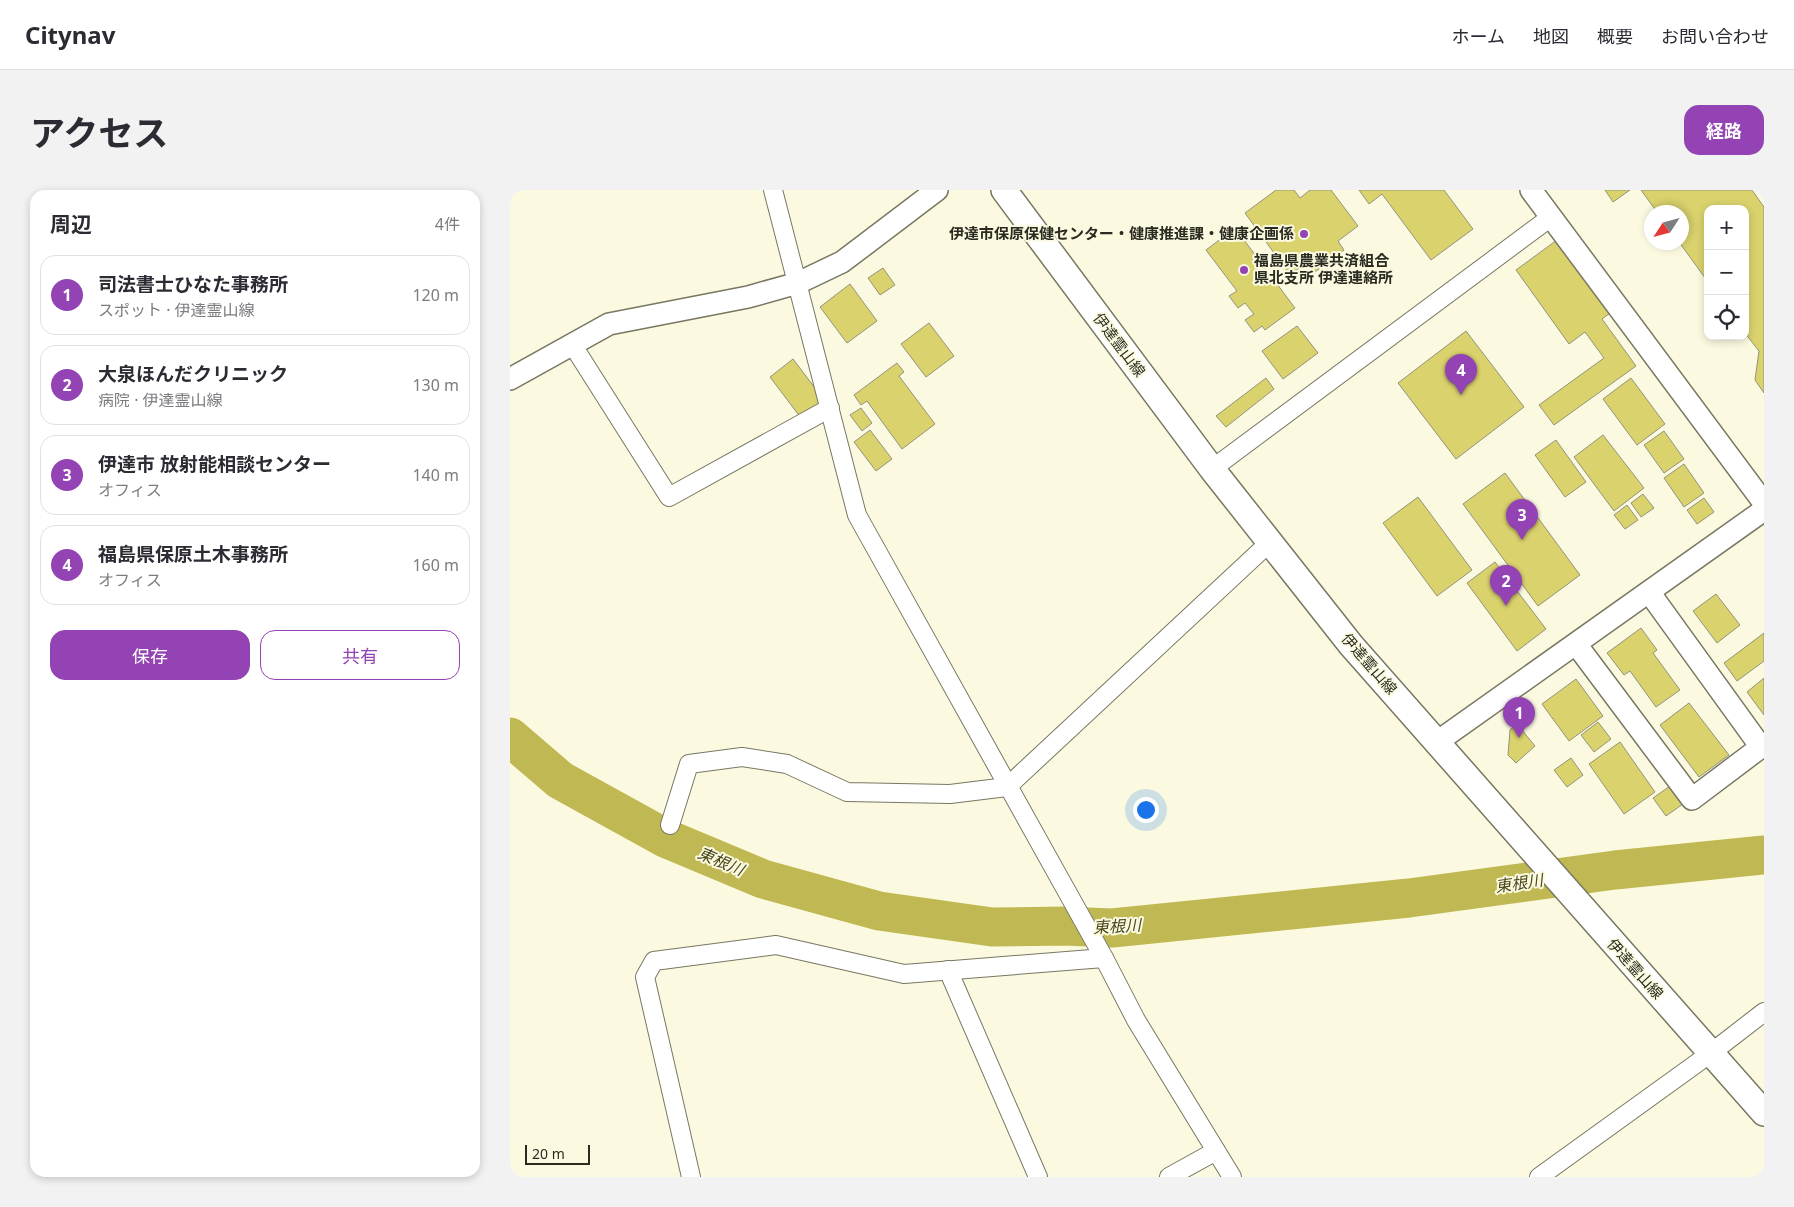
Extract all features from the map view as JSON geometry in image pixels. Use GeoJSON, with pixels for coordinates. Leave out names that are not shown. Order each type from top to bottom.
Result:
{"type":"FeatureCollection","features":[{"type":"Feature","properties":{"kind":"main road","name":"伊達霊山線"},"geometry":{"type":"LineString","coordinates":[[1004,190],[1212,469],[1351,645],[1520,839],[1764,1113]]}},
{"type":"Feature","properties":{"kind":"street"},"geometry":{"type":"LineString","coordinates":[[773,190],[857,515],[1104,958],[1136,1020],[1232,1177]]}},
{"type":"Feature","properties":{"kind":"street"},"geometry":{"type":"LineString","coordinates":[[510,379],[609,324],[748,297],[798,283],[842,262],[937,190]]}},
{"type":"Feature","properties":{"kind":"street"},"geometry":{"type":"LineString","coordinates":[[1531,190],[1764,503]]}},
{"type":"Feature","properties":{"kind":"street"},"geometry":{"type":"LineString","coordinates":[[1212,469],[1551,217]]}},
{"type":"Feature","properties":{"kind":"street"},"geometry":{"type":"LineString","coordinates":[[572,344],[669,497],[830,408]]}},
{"type":"Feature","properties":{"kind":"street"},"geometry":{"type":"LineString","coordinates":[[1437,742],[1764,510]]}},
{"type":"Feature","properties":{"kind":"street"},"geometry":{"type":"LineString","coordinates":[[670,824],[690,764],[742,757],[787,764],[847,792],[950,794],[1007,787],[1270,542]]}},
{"type":"Feature","properties":{"kind":"street"},"geometry":{"type":"LineString","coordinates":[[1576,644],[1692,798],[1761,747],[1649,592]]}},
{"type":"Feature","properties":{"kind":"street"},"geometry":{"type":"LineString","coordinates":[[691,1177],[644,977],[654,961],[776,945],[904,974],[1104,958]]}},
{"type":"Feature","properties":{"kind":"street"},"geometry":{"type":"LineString","coordinates":[[948,970],[1038,1177]]}},
{"type":"Feature","properties":{"kind":"street"},"geometry":{"type":"LineString","coordinates":[[1539,1177],[1711,1053],[1764,1012]]}},
{"type":"Feature","properties":{"kind":"street"},"geometry":{"type":"LineString","coordinates":[[1169,1177],[1216,1151]]}},
{"type":"Feature","properties":{"kind":"building","name":"伊達市保原保健センター・健康推進課・健康企画係"},"geometry":{"type":"Polygon","coordinates":[[[1276,190],[1294,190],[1300,198],[1310,190],[1331,190],[1358,226],[1338,241],[1344,250],[1315,272],[1307,262],[1290,275],[1245,213],[1276,190]]]}},
{"type":"Feature","properties":{"kind":"building"},"geometry":{"type":"Polygon","coordinates":[[[1359,190],[1444,190],[1473,229],[1431,260],[1382,194],[1369,204],[1359,190]]]}},
{"type":"Feature","properties":{"kind":"building"},"geometry":{"type":"Polygon","coordinates":[[[1605,190],[1630,190],[1613,202],[1605,190]]]}},
{"type":"Feature","properties":{"kind":"building"},"geometry":{"type":"Polygon","coordinates":[[[1641,190],[1752,190],[1764,207],[1764,393],[1755,380],[1759,351],[1749,338],[1749,205],[1704,205],[1704,276],[1685,250],[1689,250],[1689,205],[1652,205],[1641,190]]]}},
{"type":"Feature","properties":{"kind":"building","name":"福島県農業共済組合 県北支所 伊達連絡所"},"geometry":{"type":"Polygon","coordinates":[[[1235,228],[1295,308],[1265,330],[1262,326],[1254,332],[1245,320],[1254,314],[1245,303],[1238,308],[1229,296],[1237,291],[1206,250],[1235,228]]]}},
{"type":"Feature","properties":{"kind":"building"},"geometry":{"type":"Polygon","coordinates":[[[1557,240],[1610,313],[1602,319],[1636,366],[1554,425],[1539,405],[1604,358],[1585,332],[1569,344],[1516,270],[1557,240]]]}},
{"type":"Feature","properties":{"kind":"building"},"geometry":{"type":"Polygon","coordinates":[[[883,268],[895,285],[880,295],[868,278],[883,268]]]}},
{"type":"Feature","properties":{"kind":"building"},"geometry":{"type":"Polygon","coordinates":[[[850,284],[877,321],[847,343],[820,307],[850,284]]]}},
{"type":"Feature","properties":{"kind":"building"},"geometry":{"type":"Polygon","coordinates":[[[929,323],[954,356],[926,377],[901,344],[929,323]]]}},
{"type":"Feature","properties":{"kind":"building"},"geometry":{"type":"Polygon","coordinates":[[[1297,326],[1318,353],[1283,379],[1262,351],[1297,326]]]}},
{"type":"Feature","properties":{"kind":"building"},"geometry":{"type":"Polygon","coordinates":[[[1466,331],[1524,407],[1456,459],[1398,383],[1466,331]]]}},
{"type":"Feature","properties":{"kind":"building"},"geometry":{"type":"Polygon","coordinates":[[[793,359],[824,400],[801,418],[770,377],[793,359]]]}},
{"type":"Feature","properties":{"kind":"building"},"geometry":{"type":"Polygon","coordinates":[[[897,363],[904,372],[899,376],[935,424],[902,449],[867,401],[861,405],[854,395],[897,363]]]}},
{"type":"Feature","properties":{"kind":"building"},"geometry":{"type":"Polygon","coordinates":[[[1266,378],[1274,389],[1226,427],[1216,416],[1266,378]]]}},
{"type":"Feature","properties":{"kind":"building"},"geometry":{"type":"Polygon","coordinates":[[[1631,378],[1665,424],[1637,445],[1603,399],[1631,378]]]}},
{"type":"Feature","properties":{"kind":"building"},"geometry":{"type":"Polygon","coordinates":[[[861,408],[872,423],[862,431],[850,415],[861,408]]]}},
{"type":"Feature","properties":{"kind":"building"},"geometry":{"type":"Polygon","coordinates":[[[870,430],[892,459],[876,471],[854,442],[870,430]]]}},
{"type":"Feature","properties":{"kind":"building"},"geometry":{"type":"Polygon","coordinates":[[[1664,431],[1684,459],[1664,473],[1644,445],[1664,431]]]}},
{"type":"Feature","properties":{"kind":"building"},"geometry":{"type":"Polygon","coordinates":[[[1603,435],[1644,488],[1614,511],[1574,457],[1603,435]]]}},
{"type":"Feature","properties":{"kind":"building"},"geometry":{"type":"Polygon","coordinates":[[[1556,440],[1586,482],[1565,497],[1535,455],[1556,440]]]}},
{"type":"Feature","properties":{"kind":"building"},"geometry":{"type":"Polygon","coordinates":[[[1684,464],[1704,493],[1684,507],[1664,478],[1684,464]]]}},
{"type":"Feature","properties":{"kind":"building"},"geometry":{"type":"Polygon","coordinates":[[[1505,473],[1580,575],[1538,606],[1463,504],[1505,473]]]}},
{"type":"Feature","properties":{"kind":"building"},"geometry":{"type":"Polygon","coordinates":[[[1643,494],[1654,508],[1641,517],[1631,503],[1643,494]]]}},
{"type":"Feature","properties":{"kind":"building"},"geometry":{"type":"Polygon","coordinates":[[[1418,497],[1472,570],[1437,596],[1383,523],[1418,497]]]}},
{"type":"Feature","properties":{"kind":"building"},"geometry":{"type":"Polygon","coordinates":[[[1704,498],[1714,512],[1697,524],[1687,510],[1704,498]]]}},
{"type":"Feature","properties":{"kind":"building"},"geometry":{"type":"Polygon","coordinates":[[[1627,505],[1638,520],[1625,529],[1614,515],[1627,505]]]}},
{"type":"Feature","properties":{"kind":"building"},"geometry":{"type":"Polygon","coordinates":[[[1495,562],[1546,629],[1517,651],[1467,583],[1495,562]]]}},
{"type":"Feature","properties":{"kind":"building"},"geometry":{"type":"Polygon","coordinates":[[[1716,594],[1740,625],[1717,643],[1693,611],[1716,594]]]}},
{"type":"Feature","properties":{"kind":"building"},"geometry":{"type":"Polygon","coordinates":[[[1641,628],[1657,650],[1653,653],[1680,690],[1656,707],[1630,671],[1624,675],[1607,653],[1641,628]]]}},
{"type":"Feature","properties":{"kind":"building"},"geometry":{"type":"Polygon","coordinates":[[[1764,633],[1764,661],[1737,681],[1724,663],[1764,633]]]}},
{"type":"Feature","properties":{"kind":"building"},"geometry":{"type":"Polygon","coordinates":[[[1764,678],[1764,715],[1747,692],[1764,678]]]}},
{"type":"Feature","properties":{"kind":"building"},"geometry":{"type":"Polygon","coordinates":[[[1576,679],[1603,716],[1569,741],[1542,704],[1576,679]]]}},
{"type":"Feature","properties":{"kind":"building"},"geometry":{"type":"Polygon","coordinates":[[[1689,703],[1729,755],[1699,777],[1660,725],[1689,703]]]}},
{"type":"Feature","properties":{"kind":"building"},"geometry":{"type":"Polygon","coordinates":[[[1598,722],[1611,739],[1594,752],[1581,735],[1598,722]]]}},
{"type":"Feature","properties":{"kind":"building"},"geometry":{"type":"Polygon","coordinates":[[[1517,724],[1535,746],[1516,763],[1508,755],[1510,730],[1517,724]]]}},
{"type":"Feature","properties":{"kind":"building"},"geometry":{"type":"Polygon","coordinates":[[[1620,742],[1655,792],[1624,814],[1589,764],[1620,742]]]}},
{"type":"Feature","properties":{"kind":"building"},"geometry":{"type":"Polygon","coordinates":[[[1571,758],[1583,775],[1567,787],[1554,770],[1571,758]]]}},
{"type":"Feature","properties":{"kind":"building"},"geometry":{"type":"Polygon","coordinates":[[[1670,786],[1683,804],[1666,816],[1653,798],[1670,786]]]}},
{"type":"Feature","properties":{"kind":"waterway","name":"東根川"},"geometry":{"type":"LineString","coordinates":[[510,737],[560,780],[665,838],[763,879],[879,911],[992,927],[1064,926],[1112,928],[1409,898],[1615,870],[1764,855]]}},
{"type":"Feature","properties":{"kind":"place","name":"伊達市保原保健センター・健康推進課・健康企画係"},"geometry":{"type":"Point","coordinates":[1304,234]}},
{"type":"Feature","properties":{"kind":"place","name":"福島県農業共済組合 県北支所 伊達連絡所"},"geometry":{"type":"Point","coordinates":[1244,270]}},
{"type":"Feature","properties":{"kind":"place","name":"福島県保原土木事務所"},"geometry":{"type":"Point","coordinates":[1461,395]}},
{"type":"Feature","properties":{"kind":"place","name":"伊達市 放射能相談センター"},"geometry":{"type":"Point","coordinates":[1522,540]}},
{"type":"Feature","properties":{"kind":"place","name":"大泉ほんだクリニック"},"geometry":{"type":"Point","coordinates":[1506,606]}},
{"type":"Feature","properties":{"kind":"place","name":"司法書士ひなた事務所"},"geometry":{"type":"Point","coordinates":[1519,738]}}]}
